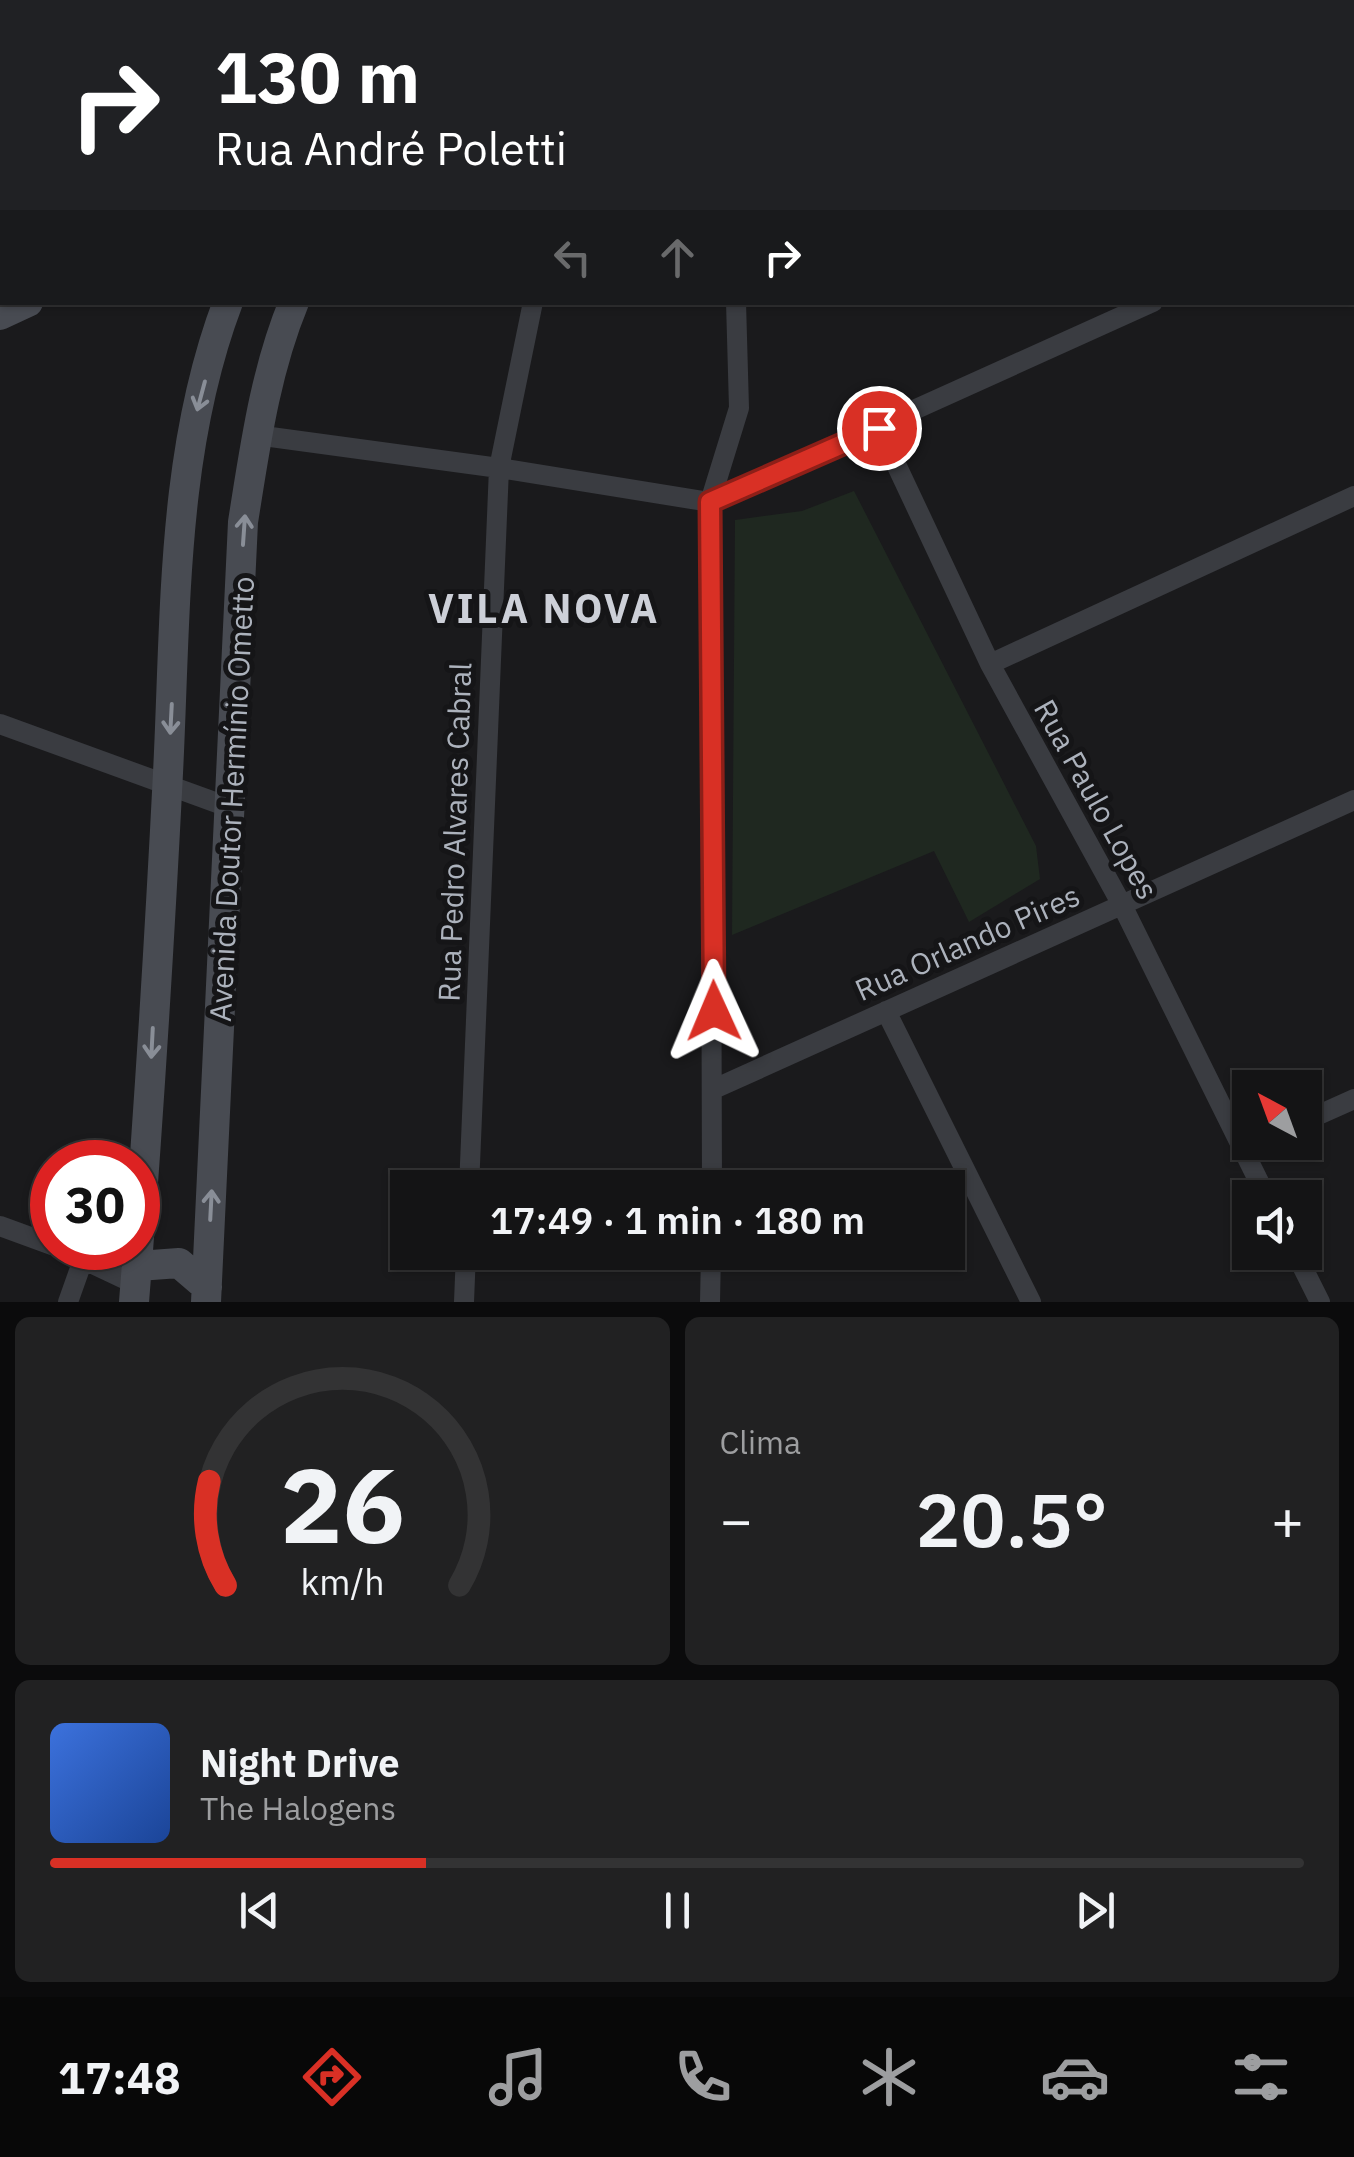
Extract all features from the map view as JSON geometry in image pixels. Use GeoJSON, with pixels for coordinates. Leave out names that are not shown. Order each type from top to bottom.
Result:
{"type":"FeatureCollection","features":[{"type":"Feature","properties":{"kind":"main road"},"geometry":{"type":"LineString","coordinates":[[206,1295],[179,1263],[136,1284],[168,784],[180,521],[193,427],[227,305]]}},
{"type":"Feature","properties":{"kind":"main road","name":"Avenida Doutor Hermínio Ometto"},"geometry":{"type":"LineString","coordinates":[[206,1295],[244,522],[256,434],[279,339],[293,305]]}},
{"type":"Feature","properties":{"kind":"street","name":"Rua Pedro Alvares Cabral"},"geometry":{"type":"LineString","coordinates":[[470,1170],[499,468],[532,305]]}},
{"type":"Feature","properties":{"kind":"street"},"geometry":{"type":"LineString","coordinates":[[712,1170],[710,502],[739,408],[736,305]]}},
{"type":"Feature","properties":{"kind":"street"},"geometry":{"type":"LineString","coordinates":[[256,434],[710,502],[1146,305]]}},
{"type":"Feature","properties":{"kind":"street","name":"Rua Paulo Lopes"},"geometry":{"type":"LineString","coordinates":[[879,428],[990,664],[1232,1112]]}},
{"type":"Feature","properties":{"kind":"street"},"geometry":{"type":"LineString","coordinates":[[990,664],[1354,496]]}},
{"type":"Feature","properties":{"kind":"street"},"geometry":{"type":"LineString","coordinates":[[0,724],[231,808]]}},
{"type":"Feature","properties":{"kind":"street","name":"Rua Orlando Pires"},"geometry":{"type":"LineString","coordinates":[[714,1089],[1354,800]]}},
{"type":"Feature","properties":{"kind":"street"},"geometry":{"type":"LineString","coordinates":[[886,1012],[1032,1302]]}},
{"type":"Feature","properties":{"kind":"street"},"geometry":{"type":"LineString","coordinates":[[1322,1113],[1354,1099]]}},
{"type":"Feature","properties":{"kind":"street"},"geometry":{"type":"LineString","coordinates":[[0,1226],[30,1237]]}},
{"type":"Feature","properties":{"kind":"street"},"geometry":{"type":"LineString","coordinates":[[68,1302],[79,1270]]}},
{"type":"Feature","properties":{"kind":"street"},"geometry":{"type":"LineString","coordinates":[[110,1270],[136,1284]]}},
{"type":"Feature","properties":{"kind":"street"},"geometry":{"type":"LineString","coordinates":[[464,1302],[465,1270]]}},
{"type":"Feature","properties":{"kind":"street"},"geometry":{"type":"LineString","coordinates":[[710,1302],[711,1270]]}},
{"type":"Feature","properties":{"kind":"street"},"geometry":{"type":"LineString","coordinates":[[1304,1270],[1320,1302]]}},
{"type":"Feature","properties":{"kind":"shaded area"},"geometry":{"type":"Polygon","coordinates":[[[854,491],[1036,846],[1040,879],[969,922],[934,851],[732,935],[735,520],[802,511],[854,491]]]}},
{"type":"Feature","properties":{"kind":"district","name":"VILA NOVA"},"geometry":{"type":"Point","coordinates":[544,608]}},
{"type":"Feature","properties":{"kind":"route"},"geometry":{"type":"LineString","coordinates":[[714,1011],[710,502],[879,428]]}}]}
